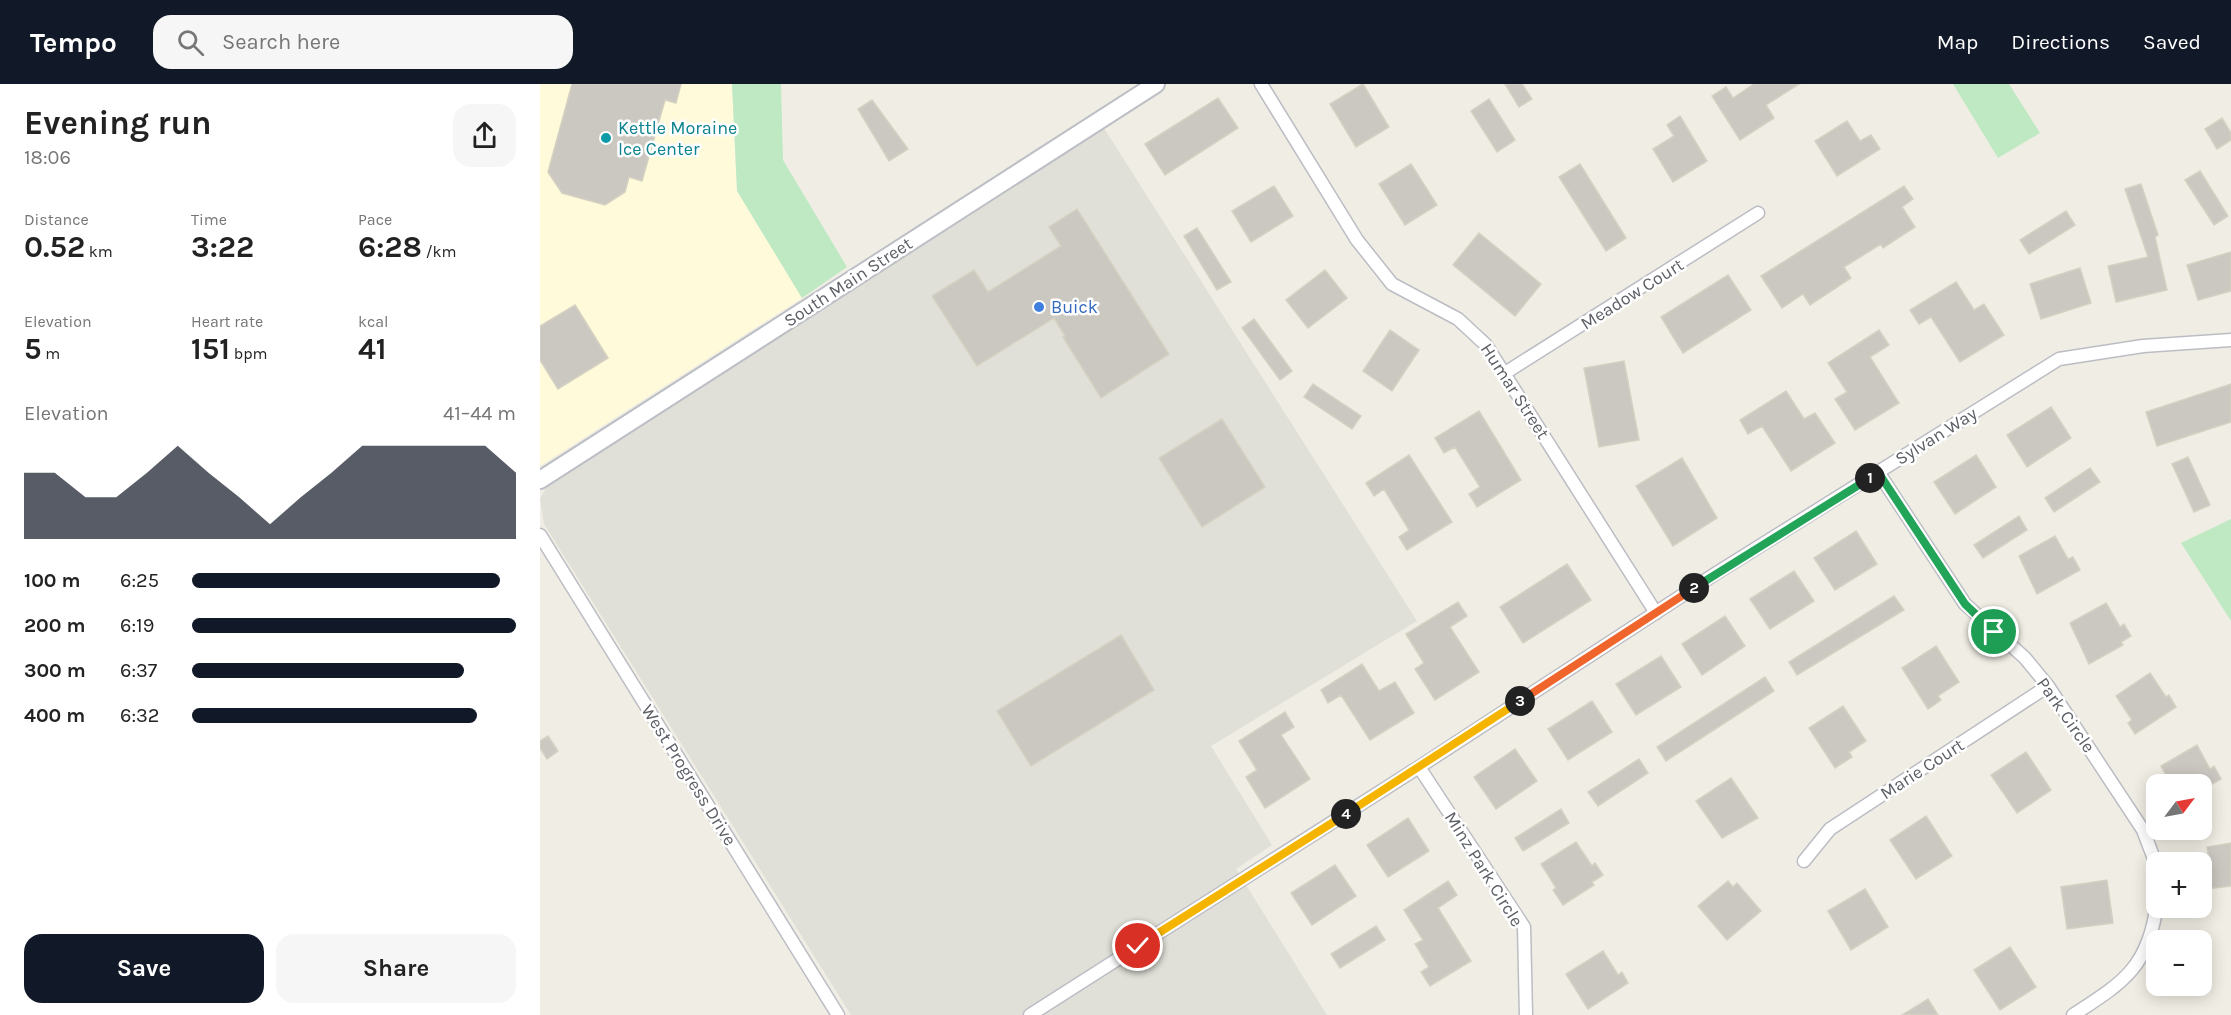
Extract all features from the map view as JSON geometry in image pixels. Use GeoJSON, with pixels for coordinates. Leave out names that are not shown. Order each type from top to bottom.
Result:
{"type":"FeatureCollection","features":[{"type":"Feature","properties":{"kind":"main road","name":"South Main Street"},"geometry":{"type":"LineString","coordinates":[[540,480],[1156,84]]}},
{"type":"Feature","properties":{"kind":"street","name":"Humar Street"},"geometry":{"type":"LineString","coordinates":[[1261,84],[1357,240],[1392,284],[1458,319],[1473,330],[1486,345],[1656,613]]}},
{"type":"Feature","properties":{"kind":"street","name":"Meadow Court"},"geometry":{"type":"LineString","coordinates":[[1505,373],[1758,213]]}},
{"type":"Feature","properties":{"kind":"street","name":"Sylvan Way"},"geometry":{"type":"LineString","coordinates":[[1030,1015],[1656,613],[2059,359],[2143,346],[2231,340]]}},
{"type":"Feature","properties":{"kind":"street","name":"Park Circle"},"geometry":{"type":"LineString","coordinates":[[1878,472],[1965,604],[2025,658],[2048,686],[2143,830],[2151,852]]}},
{"type":"Feature","properties":{"kind":"street","name":"West Progress Drive"},"geometry":{"type":"LineString","coordinates":[[540,535],[838,1015]]}},
{"type":"Feature","properties":{"kind":"street","name":"Marie Court"},"geometry":{"type":"LineString","coordinates":[[1804,861],[1830,829],[2048,686]]}},
{"type":"Feature","properties":{"kind":"street","name":"Minz Park Circle"},"geometry":{"type":"LineString","coordinates":[[1419,767],[1524,927],[1526,1015]]}},
{"type":"Feature","properties":{"kind":"street"},"geometry":{"type":"LineString","coordinates":[[2073,1015],[2119,985],[2144,956],[2154,930],[2155,918]]}},
{"type":"Feature","properties":{"kind":"shaded area"},"geometry":{"type":"Polygon","coordinates":[[[540,84],[732,84],[737,191],[802,298],[540,466],[540,84]]]}},
{"type":"Feature","properties":{"kind":"shaded area"},"geometry":{"type":"Polygon","coordinates":[[[1102,125],[1417,621],[1211,746],[1272,845],[1236,869],[1327,1015],[851,1015],[544,524],[540,499],[547,486],[567,471],[1102,125]]]}},
{"type":"Feature","properties":{"kind":"green space"},"geometry":{"type":"Polygon","coordinates":[[[732,84],[781,84],[783,160],[847,267],[802,298],[737,191],[732,84]]]}},
{"type":"Feature","properties":{"kind":"green space"},"geometry":{"type":"Polygon","coordinates":[[[1953,84],[2009,84],[2040,133],[1998,158],[1953,84]]]}},
{"type":"Feature","properties":{"kind":"green space"},"geometry":{"type":"Polygon","coordinates":[[[2231,519],[2231,621],[2181,543],[2231,519]]]}},
{"type":"Feature","properties":{"kind":"building","name":"Kettle Moraine Ice Center"},"geometry":{"type":"Polygon","coordinates":[[[572,84],[681,84],[676,103],[665,100],[642,181],[629,177],[625,192],[605,205],[562,193],[548,172],[572,84]]]}},
{"type":"Feature","properties":{"kind":"building"},"geometry":{"type":"Polygon","coordinates":[[[1363,84],[1389,127],[1356,147],[1330,104],[1363,84]]]}},
{"type":"Feature","properties":{"kind":"building"},"geometry":{"type":"Polygon","coordinates":[[[1505,84],[1522,84],[1532,99],[1519,107],[1505,84]]]}},
{"type":"Feature","properties":{"kind":"building"},"geometry":{"type":"Polygon","coordinates":[[[1754,84],[1799,84],[1766,105],[1774,118],[1740,140],[1712,96],[1726,87],[1733,98],[1754,84]]]}},
{"type":"Feature","properties":{"kind":"building"},"geometry":{"type":"Polygon","coordinates":[[[1218,98],[1238,128],[1165,175],[1145,144],[1218,98]]]}},
{"type":"Feature","properties":{"kind":"building"},"geometry":{"type":"Polygon","coordinates":[[[1489,99],[1515,140],[1497,152],[1471,111],[1489,99]]]}},
{"type":"Feature","properties":{"kind":"building"},"geometry":{"type":"Polygon","coordinates":[[[872,100],[908,149],[889,161],[858,109],[872,100]]]}},
{"type":"Feature","properties":{"kind":"building"},"geometry":{"type":"Polygon","coordinates":[[[1680,116],[1707,161],[1673,182],[1653,149],[1674,136],[1667,125],[1680,116]]]}},
{"type":"Feature","properties":{"kind":"building"},"geometry":{"type":"Polygon","coordinates":[[[2222,118],[2231,133],[2231,140],[2217,149],[2205,129],[2222,118]]]}},
{"type":"Feature","properties":{"kind":"building"},"geometry":{"type":"Polygon","coordinates":[[[1847,121],[1860,141],[1871,135],[1880,149],[1837,176],[1815,141],[1847,121]]]}},
{"type":"Feature","properties":{"kind":"building"},"geometry":{"type":"Polygon","coordinates":[[[1411,164],[1437,205],[1405,225],[1379,184],[1411,164]]]}},
{"type":"Feature","properties":{"kind":"building"},"geometry":{"type":"Polygon","coordinates":[[[1580,164],[1626,238],[1606,251],[1559,177],[1580,164]]]}},
{"type":"Feature","properties":{"kind":"building"},"geometry":{"type":"Polygon","coordinates":[[[2200,171],[2228,216],[2214,225],[2185,180],[2200,171]]]}},
{"type":"Feature","properties":{"kind":"building"},"geometry":{"type":"Polygon","coordinates":[[[2141,184],[2158,235],[2155,237],[2167,290],[2116,302],[2108,266],[2148,257],[2125,189],[2141,184]]]}},
{"type":"Feature","properties":{"kind":"building"},"geometry":{"type":"Polygon","coordinates":[[[1274,186],[1293,216],[1251,242],[1232,211],[1274,186]]]}},
{"type":"Feature","properties":{"kind":"building"},"geometry":{"type":"Polygon","coordinates":[[[1904,186],[1913,199],[1902,207],[1915,227],[1883,248],[1881,244],[1844,267],[1851,278],[1810,305],[1803,294],[1782,308],[1761,276],[1904,186]]]}},
{"type":"Feature","properties":{"kind":"building","name":"Buick"},"geometry":{"type":"Polygon","coordinates":[[[1077,209],[1169,354],[1101,398],[1063,337],[1065,336],[1054,318],[977,366],[932,296],[974,270],[988,292],[1061,246],[1049,227],[1077,209]]]}},
{"type":"Feature","properties":{"kind":"building"},"geometry":{"type":"Polygon","coordinates":[[[2066,211],[2075,225],[2029,254],[2020,240],[2066,211]]]}},
{"type":"Feature","properties":{"kind":"building"},"geometry":{"type":"Polygon","coordinates":[[[1197,228],[1231,282],[1217,290],[1184,236],[1197,228]]]}},
{"type":"Feature","properties":{"kind":"building"},"geometry":{"type":"Polygon","coordinates":[[[1479,233],[1541,284],[1515,316],[1453,265],[1479,233]]]}},
{"type":"Feature","properties":{"kind":"building"},"geometry":{"type":"Polygon","coordinates":[[[2231,252],[2231,291],[2198,300],[2187,265],[2231,252]]]}},
{"type":"Feature","properties":{"kind":"building"},"geometry":{"type":"Polygon","coordinates":[[[2080,268],[2091,303],[2041,319],[2030,284],[2080,268]]]}},
{"type":"Feature","properties":{"kind":"building"},"geometry":{"type":"Polygon","coordinates":[[[1325,270],[1347,298],[1308,328],[1286,300],[1325,270]]]}},
{"type":"Feature","properties":{"kind":"building"},"geometry":{"type":"Polygon","coordinates":[[[1728,275],[1751,310],[1683,353],[1661,317],[1728,275]]]}},
{"type":"Feature","properties":{"kind":"building"},"geometry":{"type":"Polygon","coordinates":[[[1956,282],[1974,310],[1984,304],[2004,335],[1960,362],[1931,317],[1919,324],[1910,310],[1956,282]]]}},
{"type":"Feature","properties":{"kind":"building"},"geometry":{"type":"Polygon","coordinates":[[[575,305],[608,358],[558,389],[540,360],[540,326],[575,305]]]}},
{"type":"Feature","properties":{"kind":"building"},"geometry":{"type":"Polygon","coordinates":[[[1254,319],[1292,371],[1280,380],[1242,328],[1254,319]]]}},
{"type":"Feature","properties":{"kind":"building"},"geometry":{"type":"Polygon","coordinates":[[[1390,330],[1419,350],[1392,391],[1363,371],[1390,330]]]}},
{"type":"Feature","properties":{"kind":"building"},"geometry":{"type":"Polygon","coordinates":[[[1879,330],[1889,345],[1870,357],[1899,403],[1855,430],[1835,399],[1847,392],[1828,363],[1879,330]]]}},
{"type":"Feature","properties":{"kind":"building"},"geometry":{"type":"Polygon","coordinates":[[[1624,361],[1639,440],[1599,447],[1584,368],[1624,361]]]}},
{"type":"Feature","properties":{"kind":"building"},"geometry":{"type":"Polygon","coordinates":[[[1313,384],[1361,416],[1352,429],[1304,397],[1313,384]]]}},
{"type":"Feature","properties":{"kind":"building"},"geometry":{"type":"Polygon","coordinates":[[[2231,384],[2231,422],[2157,446],[2146,412],[2231,384]]]}},
{"type":"Feature","properties":{"kind":"building"},"geometry":{"type":"Polygon","coordinates":[[[1786,391],[1804,419],[1815,413],[1835,443],[1791,471],[1762,426],[1748,434],[1740,420],[1786,391]]]}},
{"type":"Feature","properties":{"kind":"building"},"geometry":{"type":"Polygon","coordinates":[[[2051,407],[2071,438],[2027,467],[2007,435],[2051,407]]]}},
{"type":"Feature","properties":{"kind":"building"},"geometry":{"type":"Polygon","coordinates":[[[1479,411],[1521,480],[1477,507],[1469,494],[1480,487],[1455,447],[1444,453],[1435,438],[1479,411]]]}},
{"type":"Feature","properties":{"kind":"building"},"geometry":{"type":"Polygon","coordinates":[[[1222,419],[1265,487],[1202,527],[1159,458],[1222,419]]]}},
{"type":"Feature","properties":{"kind":"building"},"geometry":{"type":"Polygon","coordinates":[[[1409,455],[1452,522],[1407,550],[1399,537],[1409,530],[1384,489],[1374,496],[1366,483],[1409,455]]]}},
{"type":"Feature","properties":{"kind":"building"},"geometry":{"type":"Polygon","coordinates":[[[1976,455],[1996,487],[1955,514],[1934,482],[1976,455]]]}},
{"type":"Feature","properties":{"kind":"building"},"geometry":{"type":"Polygon","coordinates":[[[2188,457],[2210,505],[2194,512],[2172,464],[2188,457]]]}},
{"type":"Feature","properties":{"kind":"building"},"geometry":{"type":"Polygon","coordinates":[[[1682,458],[1717,518],[1673,546],[1636,486],[1682,458]]]}},
{"type":"Feature","properties":{"kind":"building"},"geometry":{"type":"Polygon","coordinates":[[[2090,468],[2100,482],[2054,512],[2045,498],[2090,468]]]}},
{"type":"Feature","properties":{"kind":"building"},"geometry":{"type":"Polygon","coordinates":[[[2019,516],[2027,530],[1983,558],[1974,545],[2019,516]]]}},
{"type":"Feature","properties":{"kind":"building"},"geometry":{"type":"Polygon","coordinates":[[[1856,531],[1877,564],[1835,590],[1814,558],[1856,531]]]}},
{"type":"Feature","properties":{"kind":"building"},"geometry":{"type":"Polygon","coordinates":[[[2055,536],[2068,559],[2073,557],[2080,570],[2037,594],[2019,556],[2055,536]]]}},
{"type":"Feature","properties":{"kind":"building"},"geometry":{"type":"Polygon","coordinates":[[[1567,564],[1591,600],[1523,643],[1500,607],[1567,564]]]}},
{"type":"Feature","properties":{"kind":"building"},"geometry":{"type":"Polygon","coordinates":[[[1794,571],[1814,601],[1770,629],[1750,599],[1794,571]]]}},
{"type":"Feature","properties":{"kind":"building"},"geometry":{"type":"Polygon","coordinates":[[[1894,596],[1904,610],[1797,675],[1789,662],[1894,596]]]}},
{"type":"Feature","properties":{"kind":"building"},"geometry":{"type":"Polygon","coordinates":[[[1458,602],[1467,616],[1450,627],[1479,672],[1435,700],[1415,669],[1424,663],[1406,634],[1458,602]]]}},
{"type":"Feature","properties":{"kind":"building"},"geometry":{"type":"Polygon","coordinates":[[[2106,603],[2120,627],[2124,624],[2131,636],[2121,642],[2123,645],[2089,664],[2070,623],[2106,603]]]}},
{"type":"Feature","properties":{"kind":"building"},"geometry":{"type":"Polygon","coordinates":[[[1725,616],[1745,646],[1702,675],[1682,644],[1725,616]]]}},
{"type":"Feature","properties":{"kind":"building"},"geometry":{"type":"Polygon","coordinates":[[[1121,635],[1154,690],[1031,766],[997,711],[1121,635]]]}},
{"type":"Feature","properties":{"kind":"building"},"geometry":{"type":"Polygon","coordinates":[[[1936,646],[1959,682],[1938,696],[1941,700],[1928,709],[1902,668],[1936,646]]]}},
{"type":"Feature","properties":{"kind":"building"},"geometry":{"type":"Polygon","coordinates":[[[1661,656],[1681,687],[1636,715],[1616,684],[1661,656]]]}},
{"type":"Feature","properties":{"kind":"building"},"geometry":{"type":"Polygon","coordinates":[[[1362,664],[1379,691],[1395,682],[1414,713],[1370,740],[1341,695],[1328,703],[1321,690],[1362,664]]]}},
{"type":"Feature","properties":{"kind":"building"},"geometry":{"type":"Polygon","coordinates":[[[2150,673],[2166,697],[2169,695],[2176,707],[2135,734],[2128,723],[2132,720],[2116,696],[2150,673]]]}},
{"type":"Feature","properties":{"kind":"building"},"geometry":{"type":"Polygon","coordinates":[[[1765,677],[1774,691],[1666,761],[1657,747],[1765,677]]]}},
{"type":"Feature","properties":{"kind":"building"},"geometry":{"type":"Polygon","coordinates":[[[1592,701],[1612,732],[1568,760],[1548,729],[1592,701]]]}},
{"type":"Feature","properties":{"kind":"building"},"geometry":{"type":"Polygon","coordinates":[[[1843,706],[1866,741],[1849,752],[1852,757],[1835,768],[1809,728],[1843,706]]]}},
{"type":"Feature","properties":{"kind":"building"},"geometry":{"type":"Polygon","coordinates":[[[1285,712],[1294,727],[1281,735],[1310,779],[1265,808],[1246,777],[1257,770],[1239,741],[1285,712]]]}},
{"type":"Feature","properties":{"kind":"building"},"geometry":{"type":"Polygon","coordinates":[[[548,736],[558,751],[547,759],[540,748],[540,741],[548,736]]]}},
{"type":"Feature","properties":{"kind":"building"},"geometry":{"type":"Polygon","coordinates":[[[2197,745],[2210,769],[2214,766],[2221,779],[2212,784],[2212,774],[2165,774],[2161,766],[2197,745]]]}},
{"type":"Feature","properties":{"kind":"building"},"geometry":{"type":"Polygon","coordinates":[[[1515,749],[1537,781],[1496,809],[1474,777],[1515,749]]]}},
{"type":"Feature","properties":{"kind":"building"},"geometry":{"type":"Polygon","coordinates":[[[2026,752],[2051,790],[2017,813],[1991,775],[2026,752]]]}},
{"type":"Feature","properties":{"kind":"building"},"geometry":{"type":"Polygon","coordinates":[[[1639,759],[1648,773],[1598,806],[1588,792],[1639,759]]]}},
{"type":"Feature","properties":{"kind":"building"},"geometry":{"type":"Polygon","coordinates":[[[1731,778],[1758,818],[1722,838],[1696,801],[1731,778]]]}},
{"type":"Feature","properties":{"kind":"building"},"geometry":{"type":"Polygon","coordinates":[[[1561,809],[1569,823],[1523,851],[1515,838],[1561,809]]]}},
{"type":"Feature","properties":{"kind":"building"},"geometry":{"type":"Polygon","coordinates":[[[1926,816],[1952,856],[1916,879],[1890,840],[1926,816]]]}},
{"type":"Feature","properties":{"kind":"building"},"geometry":{"type":"Polygon","coordinates":[[[1408,818],[1429,851],[1388,877],[1367,845],[1408,818]]]}},
{"type":"Feature","properties":{"kind":"building"},"geometry":{"type":"Polygon","coordinates":[[[1576,842],[1592,866],[1595,863],[1603,875],[1592,882],[1594,885],[1563,905],[1553,890],[1556,888],[1541,864],[1576,842]]]}},
{"type":"Feature","properties":{"kind":"building"},"geometry":{"type":"Polygon","coordinates":[[[2231,843],[2231,886],[2212,888],[2212,852],[2208,852],[2207,847],[2231,843]]]}},
{"type":"Feature","properties":{"kind":"building"},"geometry":{"type":"Polygon","coordinates":[[[1335,865],[1356,896],[1312,925],[1291,893],[1335,865]]]}},
{"type":"Feature","properties":{"kind":"building"},"geometry":{"type":"Polygon","coordinates":[[[2107,880],[2113,923],[2067,929],[2061,887],[2107,880]]]}},
{"type":"Feature","properties":{"kind":"building"},"geometry":{"type":"Polygon","coordinates":[[[1448,881],[1457,895],[1438,908],[1471,961],[1430,986],[1421,972],[1429,967],[1415,944],[1423,940],[1404,910],[1448,881]]]}},
{"type":"Feature","properties":{"kind":"building"},"geometry":{"type":"Polygon","coordinates":[[[1728,881],[1733,887],[1737,883],[1761,911],[1727,940],[1698,906],[1728,881]]]}},
{"type":"Feature","properties":{"kind":"building"},"geometry":{"type":"Polygon","coordinates":[[[1865,889],[1888,927],[1851,950],[1828,911],[1865,889]]]}},
{"type":"Feature","properties":{"kind":"building"},"geometry":{"type":"Polygon","coordinates":[[[1376,926],[1385,940],[1340,968],[1331,954],[1376,926]]]}},
{"type":"Feature","properties":{"kind":"building"},"geometry":{"type":"Polygon","coordinates":[[[2010,947],[2036,987],[2000,1010],[1974,970],[2010,947]]]}},
{"type":"Feature","properties":{"kind":"building"},"geometry":{"type":"Polygon","coordinates":[[[1603,951],[1618,975],[1622,972],[1628,983],[1588,1009],[1566,974],[1603,951]]]}},
{"type":"Feature","properties":{"kind":"building"},"geometry":{"type":"Polygon","coordinates":[[[1928,999],[1938,1015],[1902,1015],[1928,999]]]}},
{"type":"Feature","properties":{"kind":"place","name":"Kettle Moraine Ice Center"},"geometry":{"type":"Point","coordinates":[606,138]}},
{"type":"Feature","properties":{"kind":"place","name":"Buick"},"geometry":{"type":"Point","coordinates":[1039,307]}},
{"type":"Feature","properties":{"kind":"route"},"geometry":{"type":"LineString","coordinates":[[1138,946],[1419,767],[1715,574],[1878,472],[1965,604],[1994,632]]}}]}
